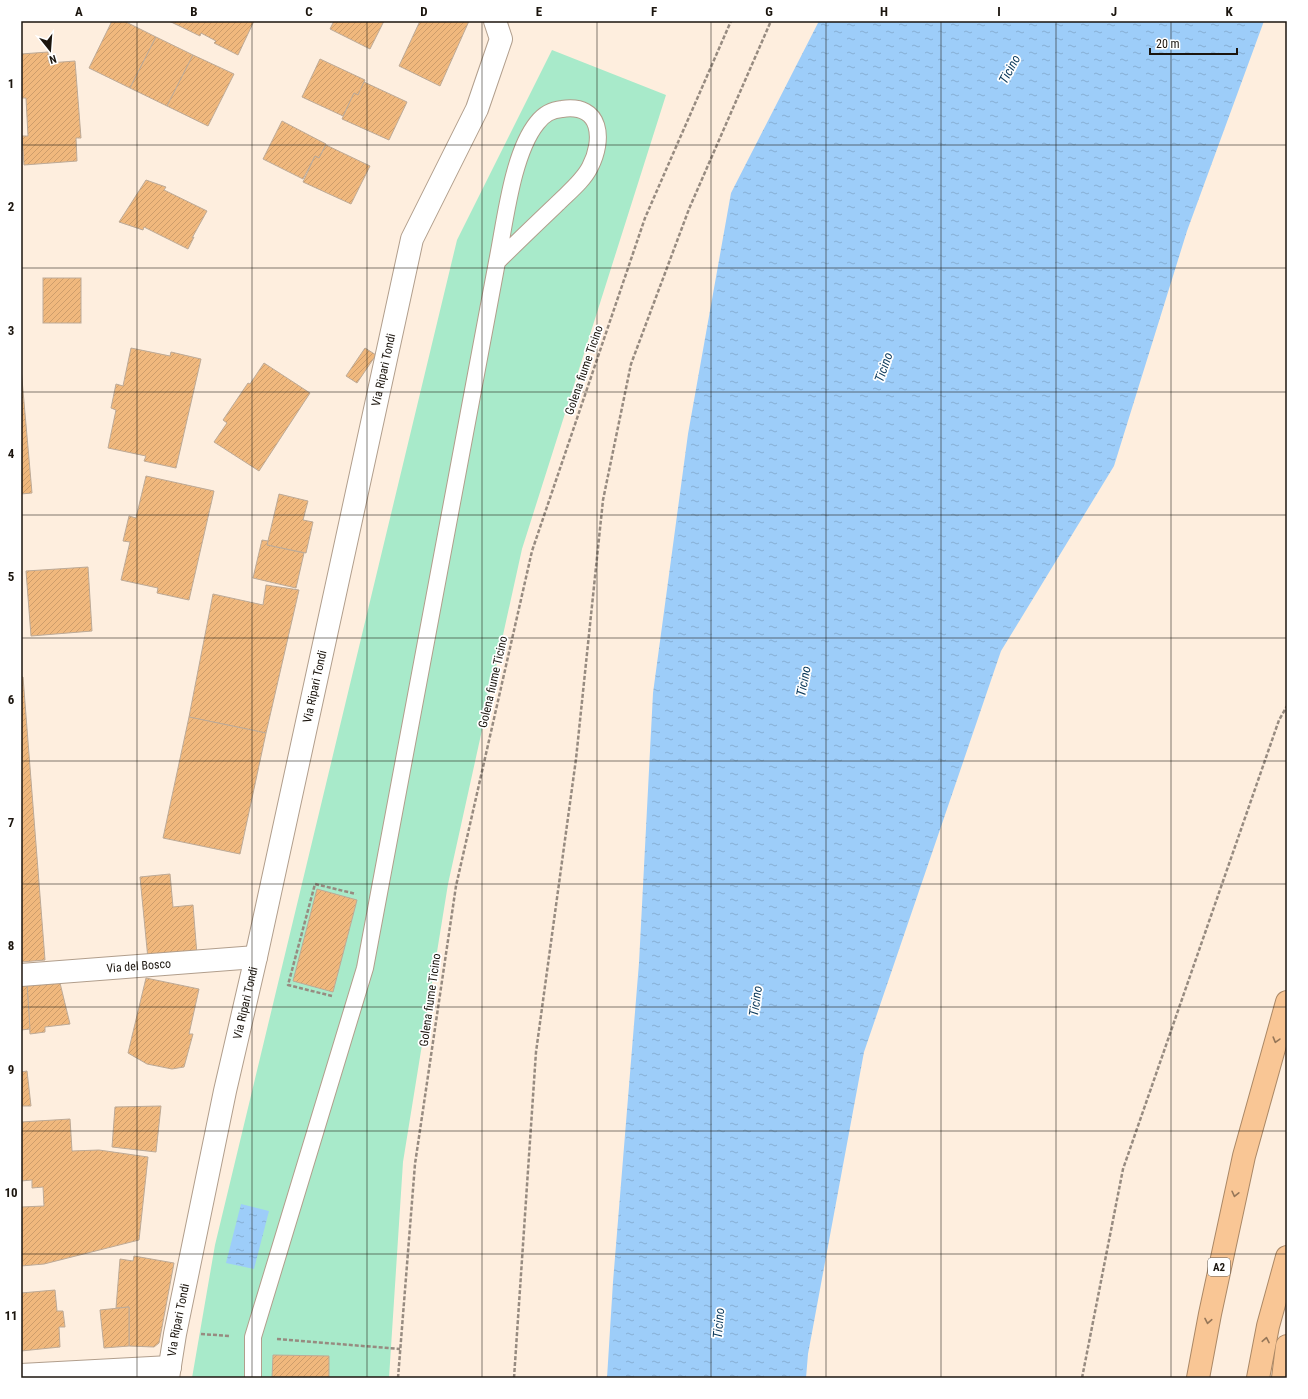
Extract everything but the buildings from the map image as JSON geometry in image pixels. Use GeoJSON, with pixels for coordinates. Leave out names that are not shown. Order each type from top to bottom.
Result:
{"type":"FeatureCollection","features":[{"type":"Feature","properties":{"kind":"highway","name":"A2"},"geometry":{"type":"LineString","coordinates":[[1198,1378],[1210,1314],[1244,1156],[1287,1002]]}},
{"type":"Feature","properties":{"kind":"highway"},"geometry":{"type":"LineString","coordinates":[[1258,1378],[1268,1326],[1287,1258]]}},
{"type":"Feature","properties":{"kind":"highway"},"geometry":{"type":"LineString","coordinates":[[1283,1378],[1287,1346]]}},
{"type":"Feature","properties":{"kind":"street","name":"Via Ripari Tondi"},"geometry":{"type":"LineString","coordinates":[[21,1375],[169,1373],[175,1334],[220,1114],[256,956],[412,239],[477,109],[501,39],[495,21]]}},
{"type":"Feature","properties":{"kind":"street","name":"Via del Bosco"},"geometry":{"type":"LineString","coordinates":[[21,975],[256,956]]}},
{"type":"Feature","properties":{"kind":"lane"},"geometry":{"type":"LineString","coordinates":[[253,1378],[253,1337],[365,968],[497,262],[515,174],[530,134],[544,115],[553,110],[569,108],[582,110],[592,116],[599,134],[595,152],[586,174],[497,262]]}},
{"type":"Feature","properties":{"kind":"path","name":"Golena fiume Ticino"},"geometry":{"type":"LineString","coordinates":[[398,1378],[415,1164],[456,886],[532,551],[645,218],[731,21]]}},
{"type":"Feature","properties":{"kind":"path"},"geometry":{"type":"LineString","coordinates":[[514,1378],[536,1052],[576,759],[603,500],[631,364],[690,209],[771,21]]}},
{"type":"Feature","properties":{"kind":"path"},"geometry":{"type":"LineString","coordinates":[[1082,1378],[1123,1169],[1279,720],[1287,706]]}},
{"type":"Feature","properties":{"kind":"path"},"geometry":{"type":"LineString","coordinates":[[337,997],[288,984],[315,884],[357,895]]}},
{"type":"Feature","properties":{"kind":"path"},"geometry":{"type":"LineString","coordinates":[[199,1334],[400,1349]]}},
{"type":"Feature","properties":{"kind":"green space"},"geometry":{"type":"Polygon","coordinates":[[[552,50],[666,95],[522,549],[448,884],[403,1162],[389,1378],[192,1378],[215,1245],[457,240],[552,50]]]}},
{"type":"Feature","properties":{"kind":"water","name":"Ticino"},"geometry":{"type":"Polygon","coordinates":[[[819,21],[1264,21],[1187,231],[1114,466],[1001,651],[864,1052],[808,1354],[806,1378],[607,1378],[613,1282],[639,963],[653,693],[688,434],[731,193],[819,21]]]}},
{"type":"Feature","properties":{"kind":"water"},"geometry":{"type":"Polygon","coordinates":[[[241,1204],[269,1211],[254,1269],[226,1263],[241,1204]]]}}]}
